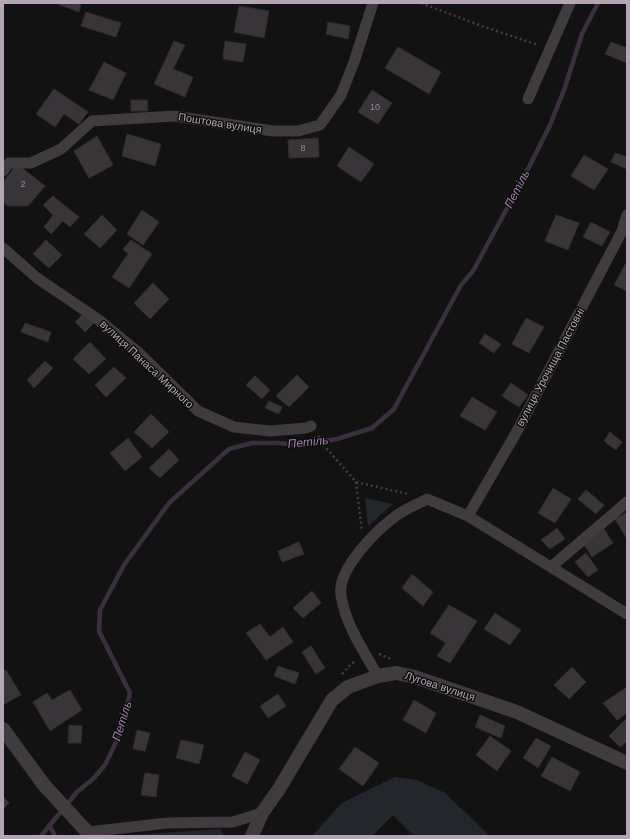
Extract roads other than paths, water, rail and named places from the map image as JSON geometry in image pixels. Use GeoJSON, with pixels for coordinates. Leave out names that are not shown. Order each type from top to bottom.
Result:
{"type":"FeatureCollection","features":[{"type":"Feature","properties":{"kind":"street","name":"Поштова вулиця"},"geometry":{"type":"LineString","coordinates":[[3,171],[9,163],[31,163],[61,149],[92,120],[174,116],[273,131],[298,131],[320,125],[341,95],[354,62],[372,3]]}},
{"type":"Feature","properties":{"kind":"street"},"geometry":{"type":"LineString","coordinates":[[528,99],[570,3]]}},
{"type":"Feature","properties":{"kind":"street","name":"вулиця Урочища Пастовні"},"geometry":{"type":"LineString","coordinates":[[468,516],[520,426],[622,231],[627,216]]}},
{"type":"Feature","properties":{"kind":"street","name":"вулиця Панаса Мирного"},"geometry":{"type":"LineString","coordinates":[[3,248],[37,278],[99,320],[139,354],[198,411],[234,427],[270,431],[306,428],[311,426]]}},
{"type":"Feature","properties":{"kind":"street"},"geometry":{"type":"LineString","coordinates":[[378,676],[348,620],[341,594],[344,578],[364,547],[393,518],[427,499],[468,516],[627,614]]}},
{"type":"Feature","properties":{"kind":"street"},"geometry":{"type":"LineString","coordinates":[[551,567],[627,502]]}},
{"type":"Feature","properties":{"kind":"street","name":"Лугова вулиця"},"geometry":{"type":"LineString","coordinates":[[252,836],[262,813],[279,789],[332,700],[348,687],[378,676],[396,673],[415,677],[516,712],[627,763]]}},
{"type":"Feature","properties":{"kind":"street"},"geometry":{"type":"LineString","coordinates":[[3,729],[44,785],[86,831],[167,823],[233,822],[262,813]]}},
{"type":"Feature","properties":{"kind":"waterway","name":"Петіль"},"geometry":{"type":"LineString","coordinates":[[41,836],[77,792],[93,779],[105,765],[120,734],[130,693],[99,631],[100,610],[124,565],[169,503],[229,449],[252,443],[299,445],[337,439],[372,428],[394,409],[461,285],[473,271],[522,181],[550,125],[564,90],[582,34],[598,3]]}},
{"type":"Feature","properties":{"kind":"waterway"},"geometry":{"type":"LineString","coordinates":[[49,825],[55,836]]}}]}
